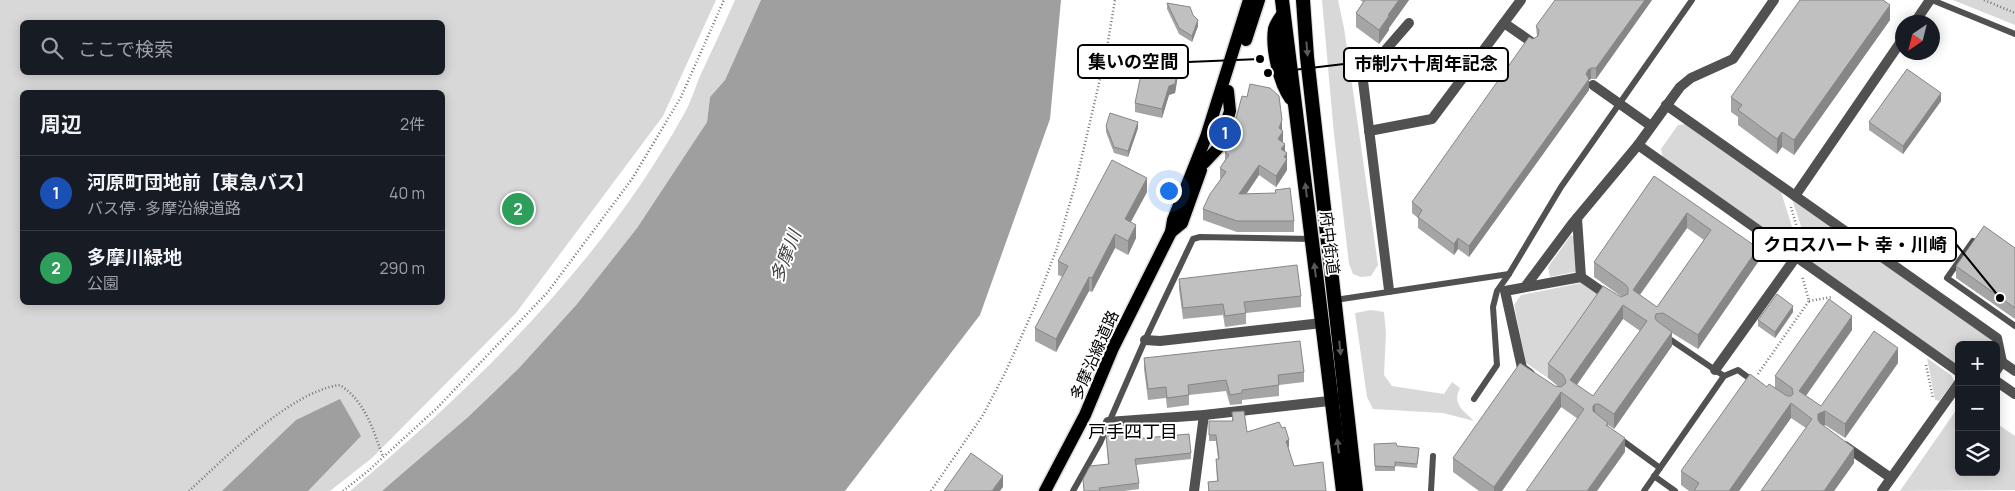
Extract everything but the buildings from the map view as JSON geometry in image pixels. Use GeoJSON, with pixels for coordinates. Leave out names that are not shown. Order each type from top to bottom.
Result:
{"type":"FeatureCollection","features":[{"type":"Feature","properties":{"kind":"highway","name":"府中街道"},"geometry":{"type":"LineString","coordinates":[[1282,0],[1283,15],[1275,28],[1275,45],[1281,79],[1286,92],[1295,103],[1322,323],[1356,491]]}},
{"type":"Feature","properties":{"kind":"highway","name":"府中街道"},"geometry":{"type":"LineString","coordinates":[[1303,0],[1335,300],[1343,491]]}},
{"type":"Feature","properties":{"kind":"main road","name":"多摩沿線道路"},"geometry":{"type":"LineString","coordinates":[[1172,232],[1173,220],[1206,136],[1249,0]]}},
{"type":"Feature","properties":{"kind":"main road","name":"多摩沿線道路"},"geometry":{"type":"LineString","coordinates":[[1045,491],[1085,415],[1113,348],[1172,232],[1182,223],[1204,163],[1219,147],[1230,111],[1228,91],[1259,0]]}},
{"type":"Feature","properties":{"kind":"street"},"geometry":{"type":"LineString","coordinates":[[1369,131],[1432,119],[1521,0]]}},
{"type":"Feature","properties":{"kind":"street"},"geometry":{"type":"LineString","coordinates":[[1525,287],[1577,218],[1638,145],[1680,87],[1691,78],[1733,58],[1774,0]]}},
{"type":"Feature","properties":{"kind":"street"},"geometry":{"type":"LineString","coordinates":[[1920,15],[1931,0]]}},
{"type":"Feature","properties":{"kind":"street"},"geometry":{"type":"LineString","coordinates":[[1504,23],[1533,43]]}},
{"type":"Feature","properties":{"kind":"street"},"geometry":{"type":"LineString","coordinates":[[1389,290],[1363,81],[1369,69],[1409,24]]}},
{"type":"Feature","properties":{"kind":"street"},"geometry":{"type":"LineString","coordinates":[[1795,196],[1895,50]]}},
{"type":"Feature","properties":{"kind":"street"},"geometry":{"type":"LineString","coordinates":[[1593,85],[1651,126]]}},
{"type":"Feature","properties":{"kind":"street"},"geometry":{"type":"LineString","coordinates":[[1666,106],[1997,338],[1997,341]]}},
{"type":"Feature","properties":{"kind":"street"},"geometry":{"type":"LineString","coordinates":[[1638,145],[1955,369]]}},
{"type":"Feature","properties":{"kind":"street"},"geometry":{"type":"LineString","coordinates":[[1577,218],[1581,277]]}},
{"type":"Feature","properties":{"kind":"street"},"geometry":{"type":"LineString","coordinates":[[1715,370],[1796,257]]}},
{"type":"Feature","properties":{"kind":"street"},"geometry":{"type":"LineString","coordinates":[[1537,379],[1522,368],[1505,291],[1581,277],[1622,305]]}},
{"type":"Feature","properties":{"kind":"street"},"geometry":{"type":"LineString","coordinates":[[1319,302],[1335,300]]}},
{"type":"Feature","properties":{"kind":"street"},"geometry":{"type":"LineString","coordinates":[[1144,340],[1160,341],[1322,323]]}},
{"type":"Feature","properties":{"kind":"street"},"geometry":{"type":"LineString","coordinates":[[2000,367],[2015,371]]}},
{"type":"Feature","properties":{"kind":"street"},"geometry":{"type":"LineString","coordinates":[[2000,384],[2015,394]]}},
{"type":"Feature","properties":{"kind":"street"},"geometry":{"type":"LineString","coordinates":[[1882,491],[1957,386]]}},
{"type":"Feature","properties":{"kind":"street"},"geometry":{"type":"LineString","coordinates":[[1108,422],[1339,400]]}},
{"type":"Feature","properties":{"kind":"street"},"geometry":{"type":"LineString","coordinates":[[1194,491],[1204,414]]}},
{"type":"Feature","properties":{"kind":"street"},"geometry":{"type":"LineString","coordinates":[[1839,442],[1891,478]]}},
{"type":"Feature","properties":{"kind":"lane"},"geometry":{"type":"LineString","coordinates":[[1474,399],[1497,365],[1493,307],[1497,291],[1561,187],[1692,0]]}},
{"type":"Feature","properties":{"kind":"lane"},"geometry":{"type":"LineString","coordinates":[[1931,0],[2015,34]]}},
{"type":"Feature","properties":{"kind":"lane"},"geometry":{"type":"LineString","coordinates":[[1074,491],[1100,442],[1144,340],[1193,239],[1312,239]]}},
{"type":"Feature","properties":{"kind":"lane"},"geometry":{"type":"LineString","coordinates":[[1973,241],[1947,278],[2015,326]]}},
{"type":"Feature","properties":{"kind":"lane"},"geometry":{"type":"LineString","coordinates":[[1335,300],[1389,290],[1509,274]]}},
{"type":"Feature","properties":{"kind":"lane"},"geometry":{"type":"LineString","coordinates":[[1660,332],[1724,376]]}},
{"type":"Feature","properties":{"kind":"lane"},"geometry":{"type":"LineString","coordinates":[[1644,491],[1724,376],[1738,370],[1760,386]]}},
{"type":"Feature","properties":{"kind":"lane"},"geometry":{"type":"LineString","coordinates":[[1613,434],[1660,468]]}},
{"type":"Feature","properties":{"kind":"lane"},"geometry":{"type":"LineString","coordinates":[[1431,491],[1433,456]]}},
{"type":"Feature","properties":{"kind":"lane"},"geometry":{"type":"LineString","coordinates":[[1654,476],[1675,491]]}},
{"type":"Feature","properties":{"kind":"path"},"geometry":{"type":"LineString","coordinates":[[343,491],[436,409],[546,293],[632,180],[681,97],[724,0]]}},
{"type":"Feature","properties":{"kind":"path"},"geometry":{"type":"LineString","coordinates":[[930,491],[983,416],[1006,371],[1035,306],[1057,248],[1076,182],[1106,53],[1115,0]]}},
{"type":"Feature","properties":{"kind":"path"},"geometry":{"type":"LineString","coordinates":[[1984,0],[2015,13]]}},
{"type":"Feature","properties":{"kind":"path"},"geometry":{"type":"LineString","coordinates":[[1785,189],[1808,266]]}},
{"type":"Feature","properties":{"kind":"path"},"geometry":{"type":"LineString","coordinates":[[1796,257],[1809,301]]}},
{"type":"Feature","properties":{"kind":"path"},"geometry":{"type":"LineString","coordinates":[[1753,381],[1809,301],[1848,294]]}},
{"type":"Feature","properties":{"kind":"path"},"geometry":{"type":"LineString","coordinates":[[1922,346],[1936,415]]}},
{"type":"Feature","properties":{"kind":"path"},"geometry":{"type":"LineString","coordinates":[[189,491],[248,436],[290,406],[328,387],[340,385],[349,391],[368,416],[383,457]]}},
{"type":"Feature","properties":{"kind":"shaded area"},"geometry":{"type":"Polygon","coordinates":[[[0,0],[716,0],[663,116],[516,313],[372,458],[330,491],[0,491],[0,0]]]}},
{"type":"Feature","properties":{"kind":"shaded area"},"geometry":{"type":"Polygon","coordinates":[[[735,0],[761,0],[725,80],[710,97],[707,122],[637,228],[577,304],[519,368],[467,418],[382,491],[350,491],[398,450],[491,363],[535,318],[576,270],[615,220],[651,168],[686,109],[735,0]]]}},
{"type":"Feature","properties":{"kind":"shaded area"},"geometry":{"type":"Polygon","coordinates":[[[1322,0],[1338,0],[1344,28],[1378,265],[1371,276],[1361,277],[1353,274],[1349,264],[1334,134],[1322,0]]]}},
{"type":"Feature","properties":{"kind":"shaded area"},"geometry":{"type":"Polygon","coordinates":[[[1953,0],[2015,0],[2015,25],[1953,0]]]}},
{"type":"Feature","properties":{"kind":"shaded area"},"geometry":{"type":"Polygon","coordinates":[[[1687,124],[1780,189],[1801,255],[1663,158],[1661,149],[1678,125],[1687,124]]]}},
{"type":"Feature","properties":{"kind":"shaded area"},"geometry":{"type":"Polygon","coordinates":[[[1792,199],[1991,338],[1991,341],[1955,341],[1955,365],[1813,263],[1792,199]]]}},
{"type":"Feature","properties":{"kind":"shaded area"},"geometry":{"type":"Polygon","coordinates":[[[1571,235],[1577,239],[1579,271],[1550,277],[1548,267],[1571,235]]]}},
{"type":"Feature","properties":{"kind":"shaded area"},"geometry":{"type":"Polygon","coordinates":[[[1581,283],[1605,299],[1548,378],[1526,363],[1514,305],[1521,295],[1581,283]]]}},
{"type":"Feature","properties":{"kind":"shaded area"},"geometry":{"type":"Polygon","coordinates":[[[1371,310],[1384,312],[1386,333],[1384,375],[1392,386],[1444,394],[1452,382],[1460,388],[1457,398],[1458,403],[1474,421],[1443,413],[1373,409],[1367,397],[1355,313],[1371,310]]]}},
{"type":"Feature","properties":{"kind":"shaded area"},"geometry":{"type":"Polygon","coordinates":[[[1927,358],[1951,375],[1954,381],[1939,401],[1935,400],[1927,358]]]}},
{"type":"Feature","properties":{"kind":"shaded area"},"geometry":{"type":"Polygon","coordinates":[[[1955,412],[1955,476],[2000,476],[2000,426],[2015,436],[2015,490],[1900,491],[1955,412]]]}},
{"type":"Feature","properties":{"kind":"water","name":"多摩川"},"geometry":{"type":"Polygon","coordinates":[[[761,0],[1061,0],[1050,119],[980,315],[845,491],[382,491],[467,418],[519,368],[577,304],[637,228],[707,122],[710,97],[725,80],[761,0]]]}},
{"type":"Feature","properties":{"kind":"water"},"geometry":{"type":"Polygon","coordinates":[[[340,399],[361,436],[308,491],[222,491],[296,420],[340,399]]]}},
{"type":"Feature","properties":{"kind":"place","name":"集いの空間"},"geometry":{"type":"Point","coordinates":[1260,59]}},
{"type":"Feature","properties":{"kind":"place","name":"市制六十周年記念"},"geometry":{"type":"Point","coordinates":[1268,73]}},
{"type":"Feature","properties":{"kind":"place","name":"河原町団地前【東急バス】"},"geometry":{"type":"Point","coordinates":[1225,133]}},
{"type":"Feature","properties":{"kind":"place","name":"多摩川緑地"},"geometry":{"type":"Point","coordinates":[518,209]}},
{"type":"Feature","properties":{"kind":"place","name":"クロスハート 幸・川崎"},"geometry":{"type":"Point","coordinates":[2000,298]}},
{"type":"Feature","properties":{"kind":"district","name":"戸手四丁目"},"geometry":{"type":"Point","coordinates":[1133,431]}}]}
